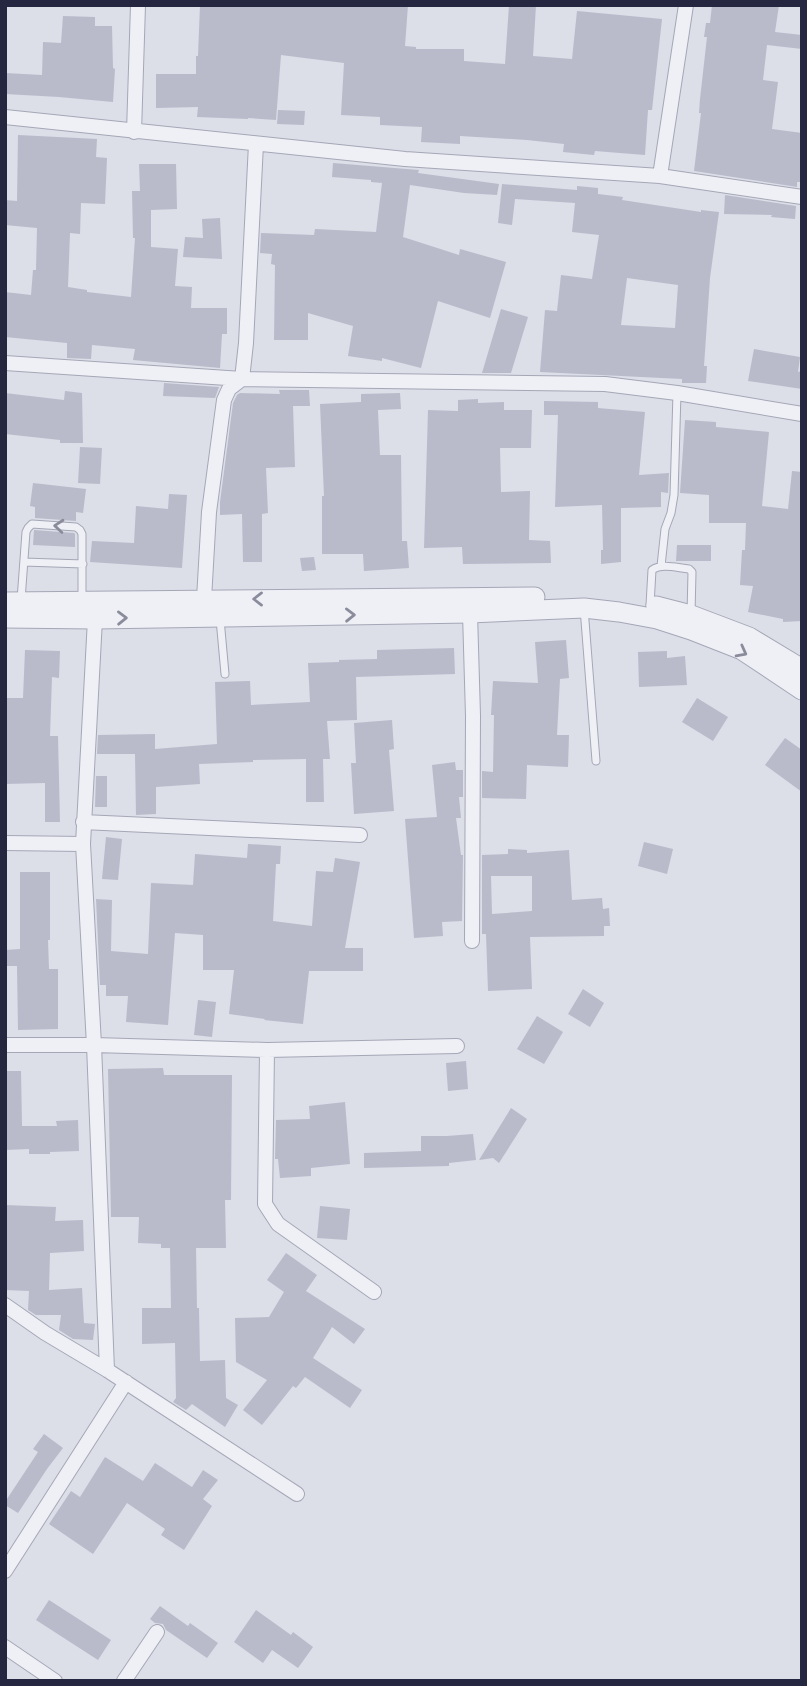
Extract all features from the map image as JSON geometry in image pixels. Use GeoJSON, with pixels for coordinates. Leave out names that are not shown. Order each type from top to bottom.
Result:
{"type":"FeatureCollection","features":[{"type":"Feature","properties":{"kind":"street"},"geometry":{"type":"LineString","coordinates":[[134,132],[138,5]]}},
{"type":"Feature","properties":{"kind":"street"},"geometry":{"type":"LineString","coordinates":[[660,176],[686,5]]}},
{"type":"Feature","properties":{"kind":"street"},"geometry":{"type":"LineString","coordinates":[[5,117],[405,159],[660,176],[802,197]]}},
{"type":"Feature","properties":{"kind":"street"},"geometry":{"type":"LineString","coordinates":[[204,599],[209,512],[224,400],[229,388],[242,379],[256,144]]}},
{"type":"Feature","properties":{"kind":"street"},"geometry":{"type":"LineString","coordinates":[[5,363],[242,379],[605,384],[802,414]]}},
{"type":"Feature","properties":{"kind":"street"},"geometry":{"type":"LineString","coordinates":[[13,601],[583,596],[650,605],[691,615],[748,637],[802,669]]}},
{"type":"Feature","properties":{"kind":"street"},"geometry":{"type":"LineString","coordinates":[[5,618],[470,613],[584,608],[657,619],[691,629],[742,650],[802,690]]}},
{"type":"Feature","properties":{"kind":"street"},"geometry":{"type":"LineString","coordinates":[[470,613],[473,716],[472,941]]}},
{"type":"Feature","properties":{"kind":"street"},"geometry":{"type":"LineString","coordinates":[[95,619],[83,844],[107,1370]]}},
{"type":"Feature","properties":{"kind":"street"},"geometry":{"type":"LineString","coordinates":[[83,822],[360,835]]}},
{"type":"Feature","properties":{"kind":"street"},"geometry":{"type":"LineString","coordinates":[[5,843],[83,844]]}},
{"type":"Feature","properties":{"kind":"street"},"geometry":{"type":"LineString","coordinates":[[5,1045],[267,1051],[457,1046]]}},
{"type":"Feature","properties":{"kind":"street"},"geometry":{"type":"LineString","coordinates":[[267,1051],[265,1204],[278,1224],[374,1292]]}},
{"type":"Feature","properties":{"kind":"street"},"geometry":{"type":"LineString","coordinates":[[5,1305],[297,1494]]}},
{"type":"Feature","properties":{"kind":"street"},"geometry":{"type":"LineString","coordinates":[[5,1571],[126,1382]]}},
{"type":"Feature","properties":{"kind":"street"},"geometry":{"type":"LineString","coordinates":[[124,1681],[157,1632]]}},
{"type":"Feature","properties":{"kind":"street"},"geometry":{"type":"LineString","coordinates":[[5,1647],[55,1681]]}},
{"type":"Feature","properties":{"kind":"lane"},"geometry":{"type":"LineString","coordinates":[[661,566],[665,529],[674,495],[677,393]]}},
{"type":"Feature","properties":{"kind":"lane"},"geometry":{"type":"LineString","coordinates":[[13,601],[24,562],[26,532],[32,524],[76,527],[80,530],[82,600]]}},
{"type":"Feature","properties":{"kind":"lane"},"geometry":{"type":"LineString","coordinates":[[24,562],[83,564]]}},
{"type":"Feature","properties":{"kind":"lane"},"geometry":{"type":"LineString","coordinates":[[650,605],[652,570],[661,566],[690,570],[691,615]]}},
{"type":"Feature","properties":{"kind":"lane"},"geometry":{"type":"LineString","coordinates":[[584,608],[596,761]]}},
{"type":"Feature","properties":{"kind":"lane"},"geometry":{"type":"LineString","coordinates":[[220,617],[225,674]]}},
{"type":"Feature","properties":{"kind":"building"},"geometry":{"type":"Polygon","coordinates":[[[200,5],[408,5],[405,46],[416,49],[464,49],[464,61],[505,64],[509,5],[536,5],[533,56],[572,59],[577,11],[662,19],[652,110],[648,110],[645,155],[595,151],[594,155],[563,152],[564,144],[460,136],[460,144],[421,142],[422,127],[380,125],[380,117],[341,115],[344,63],[281,55],[276,120],[197,117],[198,107],[156,108],[156,74],[196,74],[200,5]]]}},
{"type":"Feature","properties":{"kind":"building"},"geometry":{"type":"Polygon","coordinates":[[[712,5],[779,5],[775,32],[802,35],[802,49],[767,45],[763,80],[778,82],[772,129],[802,133],[802,182],[797,182],[797,187],[694,171],[707,37],[704,37],[706,23],[710,23],[712,5]]]}},
{"type":"Feature","properties":{"kind":"building"},"geometry":{"type":"Polygon","coordinates":[[[63,16],[95,17],[95,26],[112,26],[115,69],[113,102],[5,94],[5,73],[42,75],[43,42],[61,43],[63,16]]]}},
{"type":"Feature","properties":{"kind":"building"},"geometry":{"type":"Polygon","coordinates":[[[278,110],[305,111],[304,125],[277,124],[278,110]]]}},
{"type":"Feature","properties":{"kind":"building"},"geometry":{"type":"Polygon","coordinates":[[[18,135],[97,139],[96,157],[107,158],[105,204],[81,203],[80,234],[70,233],[68,287],[87,292],[131,297],[135,238],[132,191],[140,191],[139,164],[176,164],[177,209],[151,210],[151,247],[178,249],[175,286],[192,287],[191,308],[227,308],[227,334],[222,334],[220,368],[133,360],[135,349],[92,345],[91,359],[67,358],[67,343],[5,337],[5,292],[31,295],[33,270],[36,270],[37,228],[5,225],[5,200],[17,201],[18,135]]]}},
{"type":"Feature","properties":{"kind":"building"},"geometry":{"type":"Polygon","coordinates":[[[333,163],[419,170],[418,173],[499,184],[497,195],[410,185],[403,237],[459,255],[460,249],[506,262],[490,318],[438,301],[421,368],[382,358],[382,361],[348,356],[353,326],[308,313],[308,340],[274,340],[275,265],[271,264],[272,254],[260,253],[261,233],[314,235],[315,229],[376,232],[382,183],[332,177],[333,163]]]}},
{"type":"Feature","properties":{"kind":"building"},"geometry":{"type":"Polygon","coordinates":[[[502,184],[577,190],[577,186],[598,188],[598,194],[623,197],[622,200],[701,212],[719,212],[710,278],[704,366],[707,366],[706,383],[682,383],[682,379],[540,372],[545,310],[557,311],[561,275],[592,279],[599,235],[572,232],[575,203],[515,199],[512,225],[498,223],[502,184]],[[627,278],[621,325],[675,328],[678,285],[627,278]]]}},
{"type":"Feature","properties":{"kind":"building"},"geometry":{"type":"Polygon","coordinates":[[[725,195],[796,206],[795,219],[771,217],[772,215],[724,214],[725,195]]]}},
{"type":"Feature","properties":{"kind":"building"},"geometry":{"type":"Polygon","coordinates":[[[220,218],[222,259],[183,257],[185,237],[203,238],[202,219],[220,218]]]}},
{"type":"Feature","properties":{"kind":"building"},"geometry":{"type":"Polygon","coordinates":[[[501,309],[528,317],[511,373],[482,373],[501,309]]]}},
{"type":"Feature","properties":{"kind":"building"},"geometry":{"type":"Polygon","coordinates":[[[754,349],[800,357],[798,372],[802,371],[802,389],[748,381],[754,349]]]}},
{"type":"Feature","properties":{"kind":"building"},"geometry":{"type":"Polygon","coordinates":[[[164,383],[219,387],[215,398],[163,396],[164,383]]]}},
{"type":"Feature","properties":{"kind":"building"},"geometry":{"type":"Polygon","coordinates":[[[279,390],[309,390],[310,406],[293,406],[295,467],[266,468],[268,513],[262,514],[262,562],[243,562],[242,514],[220,515],[233,403],[240,393],[280,394],[279,390]]]}},
{"type":"Feature","properties":{"kind":"building"},"geometry":{"type":"Polygon","coordinates":[[[65,391],[82,393],[83,443],[60,443],[60,440],[5,434],[5,393],[64,400],[65,391]]]}},
{"type":"Feature","properties":{"kind":"building"},"geometry":{"type":"Polygon","coordinates":[[[400,393],[401,409],[378,410],[380,455],[401,455],[402,541],[407,541],[409,568],[364,571],[363,554],[322,554],[324,496],[320,404],[361,402],[361,394],[400,393]]]}},
{"type":"Feature","properties":{"kind":"building"},"geometry":{"type":"Polygon","coordinates":[[[478,399],[478,403],[504,402],[504,410],[532,410],[531,448],[500,448],[501,492],[530,491],[529,540],[550,541],[551,563],[463,564],[462,547],[424,548],[428,410],[458,411],[458,400],[478,399]]]}},
{"type":"Feature","properties":{"kind":"building"},"geometry":{"type":"Polygon","coordinates":[[[544,401],[598,402],[598,408],[645,412],[639,475],[669,473],[668,493],[661,492],[661,507],[621,508],[621,562],[601,564],[602,505],[555,507],[558,415],[544,415],[544,401]]]}},
{"type":"Feature","properties":{"kind":"building"},"geometry":{"type":"Polygon","coordinates":[[[685,420],[716,422],[716,427],[769,432],[762,506],[788,509],[792,471],[802,472],[802,621],[783,622],[783,619],[748,612],[753,586],[740,585],[746,523],[709,523],[709,495],[680,493],[685,420]]]}},
{"type":"Feature","properties":{"kind":"building"},"geometry":{"type":"Polygon","coordinates":[[[80,447],[102,448],[100,484],[78,483],[80,447]]]}},
{"type":"Feature","properties":{"kind":"building"},"geometry":{"type":"Polygon","coordinates":[[[33,483],[86,489],[83,513],[76,512],[76,521],[35,518],[35,507],[30,506],[33,483]]]}},
{"type":"Feature","properties":{"kind":"building"},"geometry":{"type":"Polygon","coordinates":[[[169,494],[187,495],[182,568],[90,562],[92,541],[134,543],[136,506],[168,509],[169,494]]]}},
{"type":"Feature","properties":{"kind":"building"},"geometry":{"type":"Polygon","coordinates":[[[34,530],[74,533],[75,547],[33,545],[34,530]]]}},
{"type":"Feature","properties":{"kind":"building"},"geometry":{"type":"Polygon","coordinates":[[[677,545],[711,545],[711,561],[676,561],[677,545]]]}},
{"type":"Feature","properties":{"kind":"building"},"geometry":{"type":"Polygon","coordinates":[[[314,557],[316,570],[302,571],[300,558],[314,557]]]}},
{"type":"Feature","properties":{"kind":"building"},"geometry":{"type":"Polygon","coordinates":[[[566,640],[569,678],[560,679],[557,735],[569,735],[568,767],[527,765],[526,799],[482,798],[482,771],[493,772],[493,681],[538,683],[535,642],[566,640]]]}},
{"type":"Feature","properties":{"kind":"building"},"geometry":{"type":"Polygon","coordinates":[[[454,648],[455,674],[356,677],[357,720],[327,721],[330,759],[323,759],[324,802],[306,802],[306,759],[253,760],[199,764],[200,784],[156,787],[156,814],[136,815],[135,754],[97,754],[98,735],[155,734],[155,749],[217,744],[215,682],[250,681],[251,705],[310,702],[308,663],[377,659],[377,650],[454,648]]]}},
{"type":"Feature","properties":{"kind":"building"},"geometry":{"type":"Polygon","coordinates":[[[25,650],[60,651],[59,678],[52,677],[50,736],[58,736],[60,822],[45,822],[45,783],[5,784],[5,698],[23,698],[25,650]]]}},
{"type":"Feature","properties":{"kind":"building"},"geometry":{"type":"Polygon","coordinates":[[[667,651],[667,658],[685,656],[687,685],[639,687],[638,652],[667,651]]]}},
{"type":"Feature","properties":{"kind":"building"},"geometry":{"type":"Polygon","coordinates":[[[697,698],[728,717],[713,741],[682,722],[697,698]]]}},
{"type":"Feature","properties":{"kind":"building"},"geometry":{"type":"Polygon","coordinates":[[[392,720],[394,749],[389,750],[394,811],[354,814],[351,763],[356,763],[354,723],[392,720]]]}},
{"type":"Feature","properties":{"kind":"building"},"geometry":{"type":"Polygon","coordinates":[[[785,738],[802,750],[802,792],[765,765],[785,738]]]}},
{"type":"Feature","properties":{"kind":"building"},"geometry":{"type":"Polygon","coordinates":[[[455,762],[456,770],[463,770],[463,797],[459,797],[461,818],[456,818],[463,855],[462,921],[442,922],[443,936],[414,938],[405,819],[437,817],[432,765],[455,762]]]}},
{"type":"Feature","properties":{"kind":"building"},"geometry":{"type":"Polygon","coordinates":[[[96,776],[107,776],[107,807],[95,807],[96,776]]]}},
{"type":"Feature","properties":{"kind":"building"},"geometry":{"type":"Polygon","coordinates":[[[106,837],[122,839],[118,880],[102,879],[106,837]]]}},
{"type":"Feature","properties":{"kind":"building"},"geometry":{"type":"Polygon","coordinates":[[[644,842],[673,849],[667,874],[638,866],[644,842]]]}},
{"type":"Feature","properties":{"kind":"building"},"geometry":{"type":"Polygon","coordinates":[[[248,844],[281,846],[280,864],[276,864],[273,921],[312,926],[316,871],[333,872],[335,858],[360,862],[345,948],[363,948],[363,971],[309,971],[303,1024],[229,1014],[234,970],[203,970],[203,935],[175,933],[168,1025],[126,1022],[128,996],[106,996],[106,985],[100,985],[96,899],[112,900],[111,951],[148,954],[151,883],[193,885],[195,854],[247,858],[248,844]]]}},
{"type":"Feature","properties":{"kind":"building"},"geometry":{"type":"Polygon","coordinates":[[[508,849],[527,850],[527,853],[569,850],[572,900],[602,898],[603,909],[609,908],[610,926],[604,926],[604,936],[530,937],[532,989],[488,991],[486,934],[482,934],[482,855],[508,854],[508,849]],[[491,876],[492,914],[532,911],[532,876],[491,876]]]}},
{"type":"Feature","properties":{"kind":"building"},"geometry":{"type":"Polygon","coordinates":[[[20,872],[50,872],[49,969],[58,969],[58,1029],[18,1030],[17,966],[5,966],[5,950],[20,949],[20,872]]]}},
{"type":"Feature","properties":{"kind":"building"},"geometry":{"type":"Polygon","coordinates":[[[583,989],[604,1003],[590,1027],[568,1014],[583,989]]]}},
{"type":"Feature","properties":{"kind":"building"},"geometry":{"type":"Polygon","coordinates":[[[198,1000],[216,1002],[212,1037],[194,1035],[198,1000]]]}},
{"type":"Feature","properties":{"kind":"building"},"geometry":{"type":"Polygon","coordinates":[[[537,1016],[563,1032],[544,1064],[517,1049],[537,1016]]]}},
{"type":"Feature","properties":{"kind":"building"},"geometry":{"type":"Polygon","coordinates":[[[466,1061],[468,1089],[448,1091],[446,1063],[466,1061]]]}},
{"type":"Feature","properties":{"kind":"building"},"geometry":{"type":"Polygon","coordinates":[[[163,1068],[164,1075],[232,1075],[231,1200],[225,1200],[226,1248],[196,1248],[200,1361],[225,1360],[226,1398],[238,1405],[225,1427],[192,1404],[186,1410],[173,1402],[176,1398],[175,1343],[142,1344],[142,1308],[171,1308],[170,1248],[161,1248],[161,1244],[138,1243],[139,1217],[111,1217],[108,1069],[163,1068]]]}},
{"type":"Feature","properties":{"kind":"building"},"geometry":{"type":"Polygon","coordinates":[[[5,1071],[21,1071],[22,1126],[57,1126],[56,1121],[78,1120],[79,1151],[29,1154],[29,1149],[5,1150],[5,1071]]]}},
{"type":"Feature","properties":{"kind":"building"},"geometry":{"type":"Polygon","coordinates":[[[345,1102],[350,1164],[311,1168],[311,1176],[280,1178],[278,1159],[275,1159],[276,1120],[310,1119],[309,1106],[345,1102]]]}},
{"type":"Feature","properties":{"kind":"building"},"geometry":{"type":"Polygon","coordinates":[[[511,1108],[527,1119],[499,1163],[493,1158],[479,1160],[511,1108]]]}},
{"type":"Feature","properties":{"kind":"building"},"geometry":{"type":"Polygon","coordinates":[[[473,1134],[476,1160],[449,1163],[449,1166],[364,1168],[364,1153],[421,1151],[421,1136],[473,1134]]]}},
{"type":"Feature","properties":{"kind":"building"},"geometry":{"type":"Polygon","coordinates":[[[5,1205],[56,1207],[55,1221],[83,1220],[84,1251],[50,1253],[49,1290],[82,1288],[84,1323],[95,1324],[93,1340],[73,1339],[59,1330],[61,1315],[36,1315],[28,1310],[29,1291],[5,1290],[5,1205]]]}},
{"type":"Feature","properties":{"kind":"building"},"geometry":{"type":"Polygon","coordinates":[[[320,1206],[350,1209],[347,1240],[317,1238],[320,1206]]]}},
{"type":"Feature","properties":{"kind":"building"},"geometry":{"type":"Polygon","coordinates":[[[286,1253],[317,1275],[306,1291],[365,1329],[354,1344],[332,1327],[313,1358],[362,1390],[350,1408],[305,1377],[296,1388],[293,1386],[262,1425],[243,1410],[267,1380],[236,1362],[235,1318],[269,1317],[284,1292],[267,1280],[286,1253]]]}},
{"type":"Feature","properties":{"kind":"building"},"geometry":{"type":"Polygon","coordinates":[[[44,1434],[63,1448],[18,1513],[5,1505],[5,1502],[38,1452],[33,1449],[44,1434]]]}},
{"type":"Feature","properties":{"kind":"building"},"geometry":{"type":"Polygon","coordinates":[[[105,1457],[143,1481],[155,1463],[192,1487],[203,1470],[218,1480],[203,1499],[212,1506],[184,1550],[161,1535],[165,1529],[127,1503],[93,1554],[49,1524],[71,1491],[80,1497],[105,1457]]]}},
{"type":"Feature","properties":{"kind":"building"},"geometry":{"type":"Polygon","coordinates":[[[49,1600],[111,1640],[98,1660],[36,1620],[49,1600]]]}},
{"type":"Feature","properties":{"kind":"building"},"geometry":{"type":"Polygon","coordinates":[[[160,1606],[218,1643],[207,1658],[166,1630],[163,1624],[150,1619],[160,1606]]]}},
{"type":"Feature","properties":{"kind":"building"},"geometry":{"type":"Polygon","coordinates":[[[256,1610],[313,1647],[298,1668],[272,1650],[263,1663],[234,1642],[256,1610]]]}}]}
